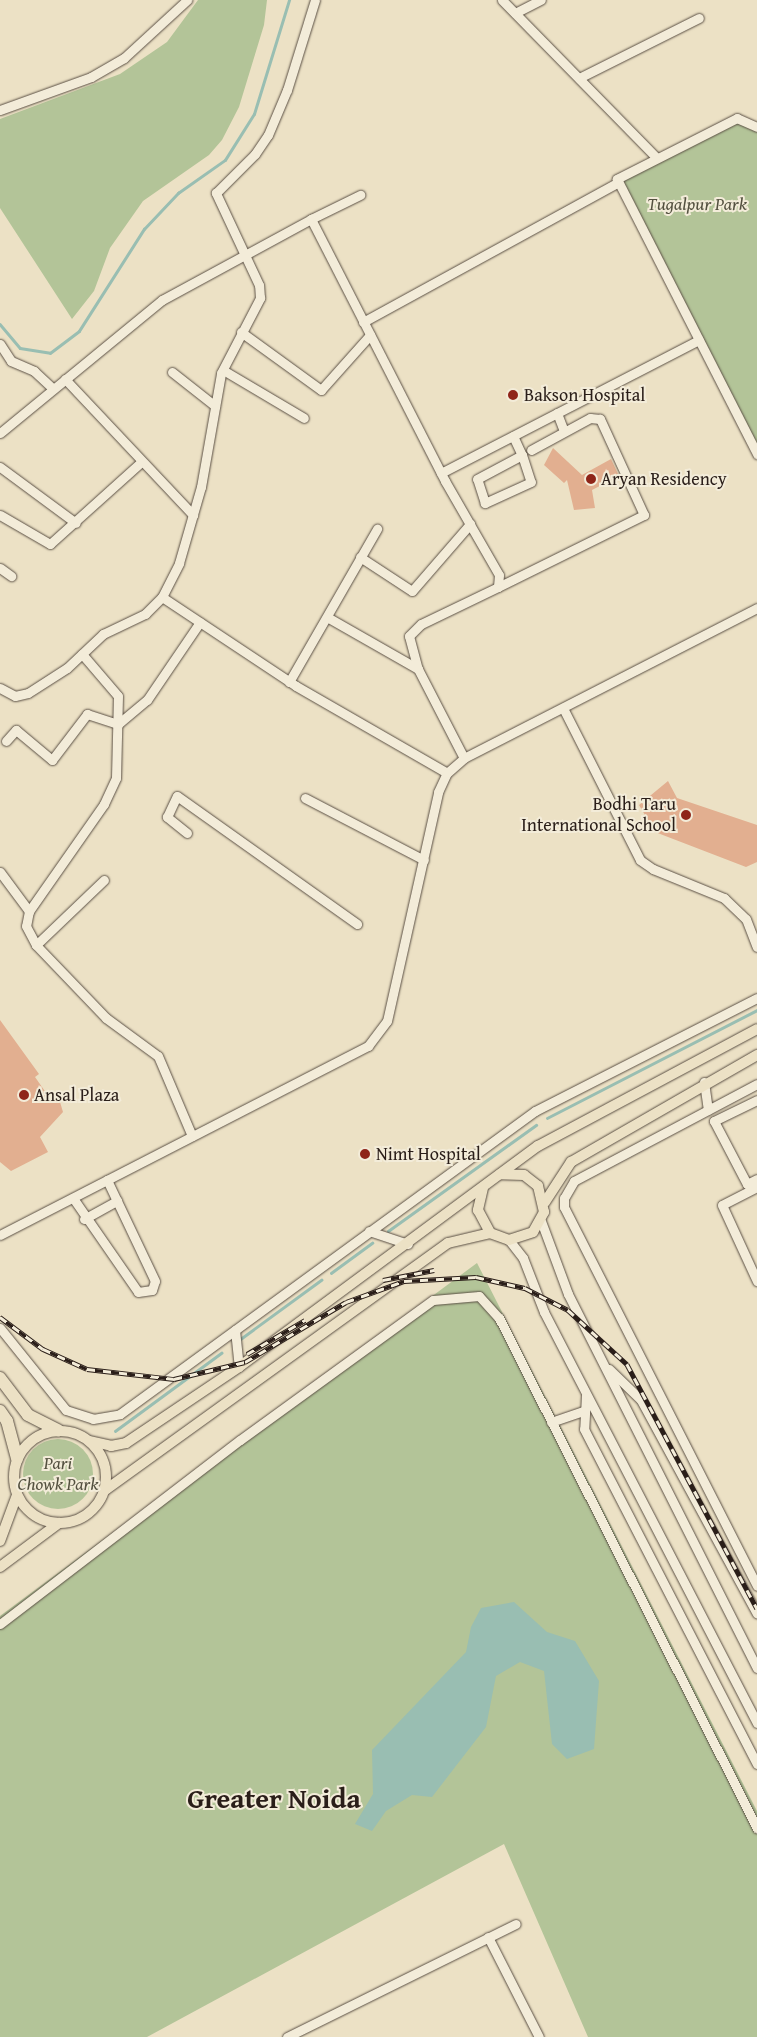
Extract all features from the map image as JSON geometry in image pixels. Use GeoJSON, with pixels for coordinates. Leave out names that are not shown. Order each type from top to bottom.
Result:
{"type":"FeatureCollection","features":[{"type":"Feature","properties":{"kind":"highway"},"geometry":{"type":"LineString","coordinates":[[0,1378],[28,1415],[58,1430]]}},
{"type":"Feature","properties":{"kind":"highway"},"geometry":{"type":"LineString","coordinates":[[0,1411],[7,1421],[17,1459]]}},
{"type":"Feature","properties":{"kind":"main road"},"geometry":{"type":"LineString","coordinates":[[0,1541],[17,1495],[17,1459],[33,1438],[58,1430],[111,1446],[126,1444],[239,1367],[408,1244],[538,1146],[757,1029]]}},
{"type":"Feature","properties":{"kind":"main road"},"geometry":{"type":"LineString","coordinates":[[0,1567],[59,1523],[87,1515],[104,1491],[448,1242],[490,1233],[509,1240],[528,1235],[541,1221],[545,1202],[571,1162],[704,1082],[757,1055]]}},
{"type":"Feature","properties":{"kind":"main road"},"geometry":{"type":"LineString","coordinates":[[499,1175],[516,1173],[532,1180],[545,1202]]}},
{"type":"Feature","properties":{"kind":"main road"},"geometry":{"type":"LineString","coordinates":[[484,1185],[478,1210],[490,1233]]}},
{"type":"Feature","properties":{"kind":"main road"},"geometry":{"type":"LineString","coordinates":[[90,1441],[105,1464],[104,1491]]}},
{"type":"Feature","properties":{"kind":"main road"},"geometry":{"type":"LineString","coordinates":[[17,1495],[34,1515],[59,1523]]}},
{"type":"Feature","properties":{"kind":"street"},"geometry":{"type":"LineString","coordinates":[[0,110],[91,77],[124,58],[187,0]]}},
{"type":"Feature","properties":{"kind":"street"},"geometry":{"type":"LineString","coordinates":[[0,688],[15,696],[28,693],[82,654],[103,634],[145,614],[162,597],[179,562],[209,453],[222,370],[260,298],[246,255],[216,193],[255,154],[268,135],[287,90],[315,0]]}},
{"type":"Feature","properties":{"kind":"street"},"geometry":{"type":"LineString","coordinates":[[502,0],[656,157]]}},
{"type":"Feature","properties":{"kind":"street"},"geometry":{"type":"LineString","coordinates":[[515,13],[541,0]]}},
{"type":"Feature","properties":{"kind":"street"},"geometry":{"type":"LineString","coordinates":[[578,78],[699,18]]}},
{"type":"Feature","properties":{"kind":"street"},"geometry":{"type":"LineString","coordinates":[[757,127],[737,118],[618,175],[617,183],[757,454]]}},
{"type":"Feature","properties":{"kind":"street"},"geometry":{"type":"LineString","coordinates":[[363,322],[617,183]]}},
{"type":"Feature","properties":{"kind":"street"},"geometry":{"type":"LineString","coordinates":[[0,433],[162,300],[360,195]]}},
{"type":"Feature","properties":{"kind":"street"},"geometry":{"type":"LineString","coordinates":[[312,220],[441,473],[494,563],[498,587]]}},
{"type":"Feature","properties":{"kind":"street"},"geometry":{"type":"LineString","coordinates":[[241,332],[321,390],[370,335]]}},
{"type":"Feature","properties":{"kind":"street"},"geometry":{"type":"LineString","coordinates":[[441,473],[699,340]]}},
{"type":"Feature","properties":{"kind":"street"},"geometry":{"type":"LineString","coordinates":[[0,344],[11,361],[34,371],[53,389]]}},
{"type":"Feature","properties":{"kind":"street"},"geometry":{"type":"LineString","coordinates":[[222,370],[304,418]]}},
{"type":"Feature","properties":{"kind":"street"},"geometry":{"type":"LineString","coordinates":[[172,372],[215,406]]}},
{"type":"Feature","properties":{"kind":"street"},"geometry":{"type":"LineString","coordinates":[[65,379],[140,463],[193,515]]}},
{"type":"Feature","properties":{"kind":"street"},"geometry":{"type":"LineString","coordinates":[[557,413],[564,432]]}},
{"type":"Feature","properties":{"kind":"street"},"geometry":{"type":"LineString","coordinates":[[464,758],[409,648],[413,630],[644,515],[600,419],[590,418],[531,450]]}},
{"type":"Feature","properties":{"kind":"street"},"geometry":{"type":"LineString","coordinates":[[513,436],[522,455],[531,482],[485,503],[477,479],[522,455]]}},
{"type":"Feature","properties":{"kind":"street"},"geometry":{"type":"LineString","coordinates":[[0,515],[50,544],[76,523],[140,463]]}},
{"type":"Feature","properties":{"kind":"street"},"geometry":{"type":"LineString","coordinates":[[0,468],[76,523]]}},
{"type":"Feature","properties":{"kind":"street"},"geometry":{"type":"LineString","coordinates":[[360,558],[412,591],[470,524]]}},
{"type":"Feature","properties":{"kind":"street"},"geometry":{"type":"LineString","coordinates":[[290,682],[377,529]]}},
{"type":"Feature","properties":{"kind":"street"},"geometry":{"type":"LineString","coordinates":[[0,568],[11,576]]}},
{"type":"Feature","properties":{"kind":"street"},"geometry":{"type":"LineString","coordinates":[[162,597],[290,682],[447,773]]}},
{"type":"Feature","properties":{"kind":"street"},"geometry":{"type":"LineString","coordinates":[[0,1234],[368,1046],[378,1037],[394,996],[438,792],[447,773],[464,758],[757,608]]}},
{"type":"Feature","properties":{"kind":"street"},"geometry":{"type":"LineString","coordinates":[[327,616],[418,669]]}},
{"type":"Feature","properties":{"kind":"street"},"geometry":{"type":"LineString","coordinates":[[118,724],[147,700],[200,622]]}},
{"type":"Feature","properties":{"kind":"street"},"geometry":{"type":"LineString","coordinates":[[82,654],[117,692],[118,724],[115,785],[30,911],[26,926],[36,945],[106,1018],[158,1056],[192,1136]]}},
{"type":"Feature","properties":{"kind":"street"},"geometry":{"type":"LineString","coordinates":[[563,708],[640,860],[653,870],[724,898],[746,919],[757,947]]}},
{"type":"Feature","properties":{"kind":"street"},"geometry":{"type":"LineString","coordinates":[[6,741],[16,730],[52,760],[87,714],[118,724]]}},
{"type":"Feature","properties":{"kind":"street"},"geometry":{"type":"LineString","coordinates":[[187,832],[167,817],[177,796],[357,924]]}},
{"type":"Feature","properties":{"kind":"street"},"geometry":{"type":"LineString","coordinates":[[305,798],[424,860]]}},
{"type":"Feature","properties":{"kind":"street"},"geometry":{"type":"LineString","coordinates":[[0,872],[30,911]]}},
{"type":"Feature","properties":{"kind":"street"},"geometry":{"type":"LineString","coordinates":[[36,945],[104,880]]}},
{"type":"Feature","properties":{"kind":"street"},"geometry":{"type":"LineString","coordinates":[[0,1328],[53,1398],[66,1410],[93,1419],[120,1414],[535,1111],[757,998]]}},
{"type":"Feature","properties":{"kind":"street"},"geometry":{"type":"LineString","coordinates":[[704,1082],[708,1110]]}},
{"type":"Feature","properties":{"kind":"street"},"geometry":{"type":"LineString","coordinates":[[757,1084],[574,1181],[566,1191],[564,1207],[757,1586]]}},
{"type":"Feature","properties":{"kind":"street"},"geometry":{"type":"LineString","coordinates":[[757,1100],[714,1121],[747,1184],[757,1179]]}},
{"type":"Feature","properties":{"kind":"street"},"geometry":{"type":"LineString","coordinates":[[73,1198],[84,1219],[138,1292],[152,1290],[155,1281],[107,1180]]}},
{"type":"Feature","properties":{"kind":"street"},"geometry":{"type":"LineString","coordinates":[[757,1187],[722,1205],[757,1281]]}},
{"type":"Feature","properties":{"kind":"street"},"geometry":{"type":"LineString","coordinates":[[84,1219],[117,1201]]}},
{"type":"Feature","properties":{"kind":"street"},"geometry":{"type":"LineString","coordinates":[[541,1221],[568,1294],[757,1668]]}},
{"type":"Feature","properties":{"kind":"street"},"geometry":{"type":"LineString","coordinates":[[369,1232],[408,1244]]}},
{"type":"Feature","properties":{"kind":"street"},"geometry":{"type":"LineString","coordinates":[[509,1240],[523,1258],[544,1312],[757,1723]]}},
{"type":"Feature","properties":{"kind":"street"},"geometry":{"type":"LineString","coordinates":[[0,1624],[240,1440],[433,1300],[474,1295],[488,1301],[757,1828]]}},
{"type":"Feature","properties":{"kind":"street"},"geometry":{"type":"LineString","coordinates":[[236,1330],[239,1367]]}},
{"type":"Feature","properties":{"kind":"street"},"geometry":{"type":"LineString","coordinates":[[606,1367],[641,1400],[757,1614]]}},
{"type":"Feature","properties":{"kind":"street"},"geometry":{"type":"LineString","coordinates":[[586,1395],[583,1411],[584,1429],[757,1764]]}},
{"type":"Feature","properties":{"kind":"street"},"geometry":{"type":"LineString","coordinates":[[551,1422],[583,1411]]}},
{"type":"Feature","properties":{"kind":"street"},"geometry":{"type":"LineString","coordinates":[[287,2037],[516,1924]]}},
{"type":"Feature","properties":{"kind":"street"},"geometry":{"type":"LineString","coordinates":[[488,1937],[539,2037]]}},
{"type":"Feature","properties":{"kind":"green space"},"geometry":{"type":"Polygon","coordinates":[[[198,0],[267,0],[264,25],[239,107],[222,140],[209,155],[143,201],[110,248],[94,291],[72,319],[0,208],[0,119],[120,74],[167,42],[198,0]]]}},
{"type":"Feature","properties":{"kind":"green space","name":"Tugalpur Park"},"geometry":{"type":"Polygon","coordinates":[[[737,119],[757,127],[757,454],[618,175],[737,119]]]}},
{"type":"Feature","properties":{"kind":"green space"},"geometry":{"type":"Polygon","coordinates":[[[477,1263],[757,1811],[757,2037],[588,2037],[504,1844],[147,2037],[0,2037],[0,1616],[477,1263]]]}},
{"type":"Feature","properties":{"kind":"green space","name":"Pari Chowk Park"},"geometry":{"type":"Polygon","coordinates":[[[58,1439],[71,1442],[83,1449],[90,1461],[93,1474],[90,1487],[83,1499],[71,1506],[58,1509],[45,1506],[33,1499],[26,1487],[23,1474],[26,1461],[33,1449],[45,1442],[58,1439]]]}},
{"type":"Feature","properties":{"kind":"water"},"geometry":{"type":"Polygon","coordinates":[[[514,1602],[547,1632],[575,1641],[599,1681],[594,1749],[567,1759],[552,1744],[544,1671],[520,1662],[496,1676],[486,1727],[432,1797],[412,1795],[386,1811],[372,1831],[355,1824],[373,1794],[372,1750],[466,1652],[471,1627],[481,1608],[514,1602]]]}},
{"type":"Feature","properties":{"kind":"building","name":"Aryan Residency"},"geometry":{"type":"Polygon","coordinates":[[[553,448],[582,475],[611,459],[619,476],[592,490],[595,508],[574,510],[567,480],[564,483],[544,465],[553,448]]]}},
{"type":"Feature","properties":{"kind":"building","name":"Bodhi Taru International School"},"geometry":{"type":"Polygon","coordinates":[[[668,781],[677,798],[757,825],[757,862],[746,867],[655,832],[639,805],[668,781]]]}},
{"type":"Feature","properties":{"kind":"building","name":"Ansal Plaza"},"geometry":{"type":"Polygon","coordinates":[[[0,1020],[39,1074],[35,1077],[49,1097],[57,1092],[63,1112],[40,1137],[48,1152],[11,1171],[0,1162],[0,1020]]]}},
{"type":"Feature","properties":{"kind":"waterway"},"geometry":{"type":"LineString","coordinates":[[0,324],[20,348],[50,353],[79,331],[144,229],[178,193],[225,160],[254,114],[289,0]]}},
{"type":"Feature","properties":{"kind":"waterway"},"geometry":{"type":"LineString","coordinates":[[547,1118],[757,1010]]}},
{"type":"Feature","properties":{"kind":"waterway"},"geometry":{"type":"LineString","coordinates":[[388,1231],[536,1125]]}},
{"type":"Feature","properties":{"kind":"waterway"},"geometry":{"type":"LineString","coordinates":[[331,1273],[372,1243]]}},
{"type":"Feature","properties":{"kind":"waterway"},"geometry":{"type":"LineString","coordinates":[[239,1340],[321,1280]]}},
{"type":"Feature","properties":{"kind":"waterway"},"geometry":{"type":"LineString","coordinates":[[115,1431],[221,1353]]}},
{"type":"Feature","properties":{"kind":"railway"},"geometry":{"type":"LineString","coordinates":[[383,1280],[434,1270]]}},
{"type":"Feature","properties":{"kind":"railway"},"geometry":{"type":"LineString","coordinates":[[0,1317],[43,1349],[87,1369],[174,1379],[245,1362],[346,1302],[404,1281],[476,1277],[525,1288],[568,1310],[627,1364],[757,1609]]}},
{"type":"Feature","properties":{"kind":"railway"},"geometry":{"type":"LineString","coordinates":[[247,1354],[305,1320]]}},
{"type":"Feature","properties":{"kind":"place","name":"Bakson Hospital"},"geometry":{"type":"Point","coordinates":[513,395]}},
{"type":"Feature","properties":{"kind":"place","name":"Aryan Residency"},"geometry":{"type":"Point","coordinates":[591,479]}},
{"type":"Feature","properties":{"kind":"place","name":"Bodhi Taru International School"},"geometry":{"type":"Point","coordinates":[686,815]}},
{"type":"Feature","properties":{"kind":"place","name":"Ansal Plaza"},"geometry":{"type":"Point","coordinates":[24,1095]}},
{"type":"Feature","properties":{"kind":"place","name":"Nimt Hospital"},"geometry":{"type":"Point","coordinates":[365,1154]}},
{"type":"Feature","properties":{"kind":"district","name":"Greater Noida"},"geometry":{"type":"Point","coordinates":[274,1798]}}]}
